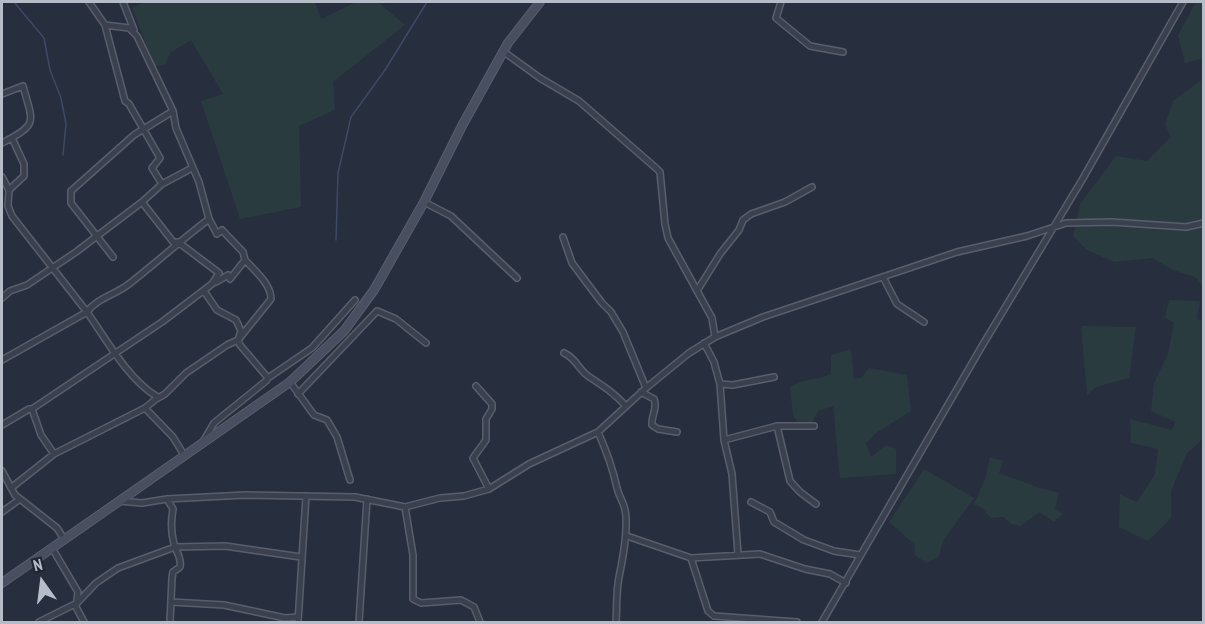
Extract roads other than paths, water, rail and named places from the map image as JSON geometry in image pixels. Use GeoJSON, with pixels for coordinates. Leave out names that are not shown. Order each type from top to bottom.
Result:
{"type":"FeatureCollection","features":[{"type":"Feature","properties":{"kind":"main road"},"geometry":{"type":"LineString","coordinates":[[2,583],[290,382],[327,349],[360,312],[424,202],[463,124],[508,43],[540,2]]}},
{"type":"Feature","properties":{"kind":"street"},"geometry":{"type":"LineString","coordinates":[[89,2],[105,25],[125,101],[129,104],[160,158],[152,168],[162,184]]}},
{"type":"Feature","properties":{"kind":"street"},"geometry":{"type":"LineString","coordinates":[[11,488],[54,454],[145,408],[165,394],[186,373],[238,340],[271,299],[271,292],[245,260],[243,252],[222,230],[217,234],[209,219],[202,202],[199,182],[176,128],[173,111],[123,2]]}},
{"type":"Feature","properties":{"kind":"street"},"geometry":{"type":"LineString","coordinates":[[781,2],[776,18],[795,35],[810,46],[843,52]]}},
{"type":"Feature","properties":{"kind":"street"},"geometry":{"type":"LineString","coordinates":[[822,622],[1082,180],[1183,2]]}},
{"type":"Feature","properties":{"kind":"street"},"geometry":{"type":"LineString","coordinates":[[105,25],[134,30]]}},
{"type":"Feature","properties":{"kind":"street"},"geometry":{"type":"LineString","coordinates":[[504,52],[540,78],[579,101],[660,172],[668,238],[712,318],[715,337]]}},
{"type":"Feature","properties":{"kind":"street"},"geometry":{"type":"LineString","coordinates":[[2,94],[22,86],[32,119],[30,126],[2,143]]}},
{"type":"Feature","properties":{"kind":"street"},"geometry":{"type":"LineString","coordinates":[[113,256],[71,203],[71,191],[134,135],[173,111]]}},
{"type":"Feature","properties":{"kind":"street"},"geometry":{"type":"LineString","coordinates":[[9,190],[24,176],[24,164],[12,138]]}},
{"type":"Feature","properties":{"kind":"street"},"geometry":{"type":"LineString","coordinates":[[2,298],[10,291],[27,285],[97,236],[162,184],[192,168]]}},
{"type":"Feature","properties":{"kind":"street"},"geometry":{"type":"LineString","coordinates":[[2,177],[9,190],[8,206],[12,216],[87,312],[115,353],[135,378],[156,396],[156,399]]}},
{"type":"Feature","properties":{"kind":"street"},"geometry":{"type":"LineString","coordinates":[[697,291],[720,254],[740,230],[743,220],[751,214],[785,202],[812,187]]}},
{"type":"Feature","properties":{"kind":"street"},"geometry":{"type":"LineString","coordinates":[[142,202],[174,243],[178,242],[219,273],[212,284]]}},
{"type":"Feature","properties":{"kind":"street"},"geometry":{"type":"LineString","coordinates":[[424,202],[451,216],[517,278]]}},
{"type":"Feature","properties":{"kind":"street"},"geometry":{"type":"LineString","coordinates":[[2,360],[87,312],[93,303],[127,285],[209,219]]}},
{"type":"Feature","properties":{"kind":"street"},"geometry":{"type":"LineString","coordinates":[[117,501],[142,503],[245,495],[356,497],[405,507],[440,498],[464,496],[489,489],[529,464],[598,432],[689,353],[715,337],[763,317],[965,250],[1027,236],[1053,226],[1078,221],[1178,227],[1203,223]]}},
{"type":"Feature","properties":{"kind":"street"},"geometry":{"type":"LineString","coordinates":[[563,237],[569,258],[596,296],[611,312],[623,332],[644,390],[656,404],[651,419],[652,425],[658,429],[676,432]]}},
{"type":"Feature","properties":{"kind":"street"},"geometry":{"type":"LineString","coordinates":[[2,425],[32,409],[162,322],[212,284],[228,275],[230,279],[245,260]]}},
{"type":"Feature","properties":{"kind":"street"},"geometry":{"type":"LineString","coordinates":[[883,277],[897,304],[924,322]]}},
{"type":"Feature","properties":{"kind":"street"},"geometry":{"type":"LineString","coordinates":[[204,291],[218,310],[236,320],[241,331],[238,340]]}},
{"type":"Feature","properties":{"kind":"street"},"geometry":{"type":"LineString","coordinates":[[204,441],[214,423],[268,378],[312,348],[355,300]]}},
{"type":"Feature","properties":{"kind":"street"},"geometry":{"type":"LineString","coordinates":[[298,393],[377,311],[396,319],[426,343]]}},
{"type":"Feature","properties":{"kind":"street"},"geometry":{"type":"LineString","coordinates":[[238,340],[268,378]]}},
{"type":"Feature","properties":{"kind":"street"},"geometry":{"type":"LineString","coordinates":[[704,344],[714,362],[720,384],[724,440],[732,474],[738,554]]}},
{"type":"Feature","properties":{"kind":"street"},"geometry":{"type":"LineString","coordinates":[[564,353],[571,356],[585,374],[613,392],[626,406]]}},
{"type":"Feature","properties":{"kind":"street"},"geometry":{"type":"LineString","coordinates":[[720,384],[733,385],[774,377]]}},
{"type":"Feature","properties":{"kind":"street"},"geometry":{"type":"LineString","coordinates":[[290,382],[314,415],[327,420],[337,437],[350,480]]}},
{"type":"Feature","properties":{"kind":"street"},"geometry":{"type":"LineString","coordinates":[[477,387],[492,404],[492,409],[486,419],[486,440],[473,459],[489,489]]}},
{"type":"Feature","properties":{"kind":"street"},"geometry":{"type":"LineString","coordinates":[[145,408],[173,437],[184,454]]}},
{"type":"Feature","properties":{"kind":"street"},"geometry":{"type":"LineString","coordinates":[[32,409],[41,435],[54,454]]}},
{"type":"Feature","properties":{"kind":"street"},"geometry":{"type":"LineString","coordinates":[[724,440],[777,426],[814,426]]}},
{"type":"Feature","properties":{"kind":"street"},"geometry":{"type":"LineString","coordinates":[[777,426],[790,481],[816,504]]}},
{"type":"Feature","properties":{"kind":"street"},"geometry":{"type":"LineString","coordinates":[[598,432],[625,506],[627,536],[619,578],[616,622]]}},
{"type":"Feature","properties":{"kind":"street"},"geometry":{"type":"LineString","coordinates":[[2,471],[20,499],[57,528],[64,539]]}},
{"type":"Feature","properties":{"kind":"street"},"geometry":{"type":"LineString","coordinates":[[171,602],[224,605],[298,620],[306,496]]}},
{"type":"Feature","properties":{"kind":"street"},"geometry":{"type":"LineString","coordinates":[[2,512],[20,499]]}},
{"type":"Feature","properties":{"kind":"street"},"geometry":{"type":"LineString","coordinates":[[359,622],[367,499]]}},
{"type":"Feature","properties":{"kind":"street"},"geometry":{"type":"LineString","coordinates":[[167,500],[173,509],[171,519],[175,547],[181,562],[180,567],[173,572],[170,622]]}},
{"type":"Feature","properties":{"kind":"street"},"geometry":{"type":"LineString","coordinates":[[752,502],[770,512],[774,522],[804,540],[834,551],[860,555]]}},
{"type":"Feature","properties":{"kind":"street"},"geometry":{"type":"LineString","coordinates":[[405,507],[413,555],[413,599],[421,603],[461,600],[474,607],[480,622]]}},
{"type":"Feature","properties":{"kind":"street"},"geometry":{"type":"LineString","coordinates":[[627,536],[692,558],[760,554],[805,569],[830,574],[846,583]]}},
{"type":"Feature","properties":{"kind":"street"},"geometry":{"type":"LineString","coordinates":[[39,622],[77,603],[96,583],[118,568],[175,547],[225,546],[301,557]]}},
{"type":"Feature","properties":{"kind":"street"},"geometry":{"type":"LineString","coordinates":[[52,548],[78,592],[77,610],[84,622]]}},
{"type":"Feature","properties":{"kind":"street"},"geometry":{"type":"LineString","coordinates":[[692,558],[708,610],[714,616],[797,622]]}},
{"type":"Feature","properties":{"kind":"waterway"},"geometry":{"type":"LineString","coordinates":[[14,2],[44,38],[50,70],[61,98],[66,124],[63,155]]}},
{"type":"Feature","properties":{"kind":"waterway"},"geometry":{"type":"LineString","coordinates":[[336,240],[338,173],[351,117],[385,70],[427,2]]}}]}
